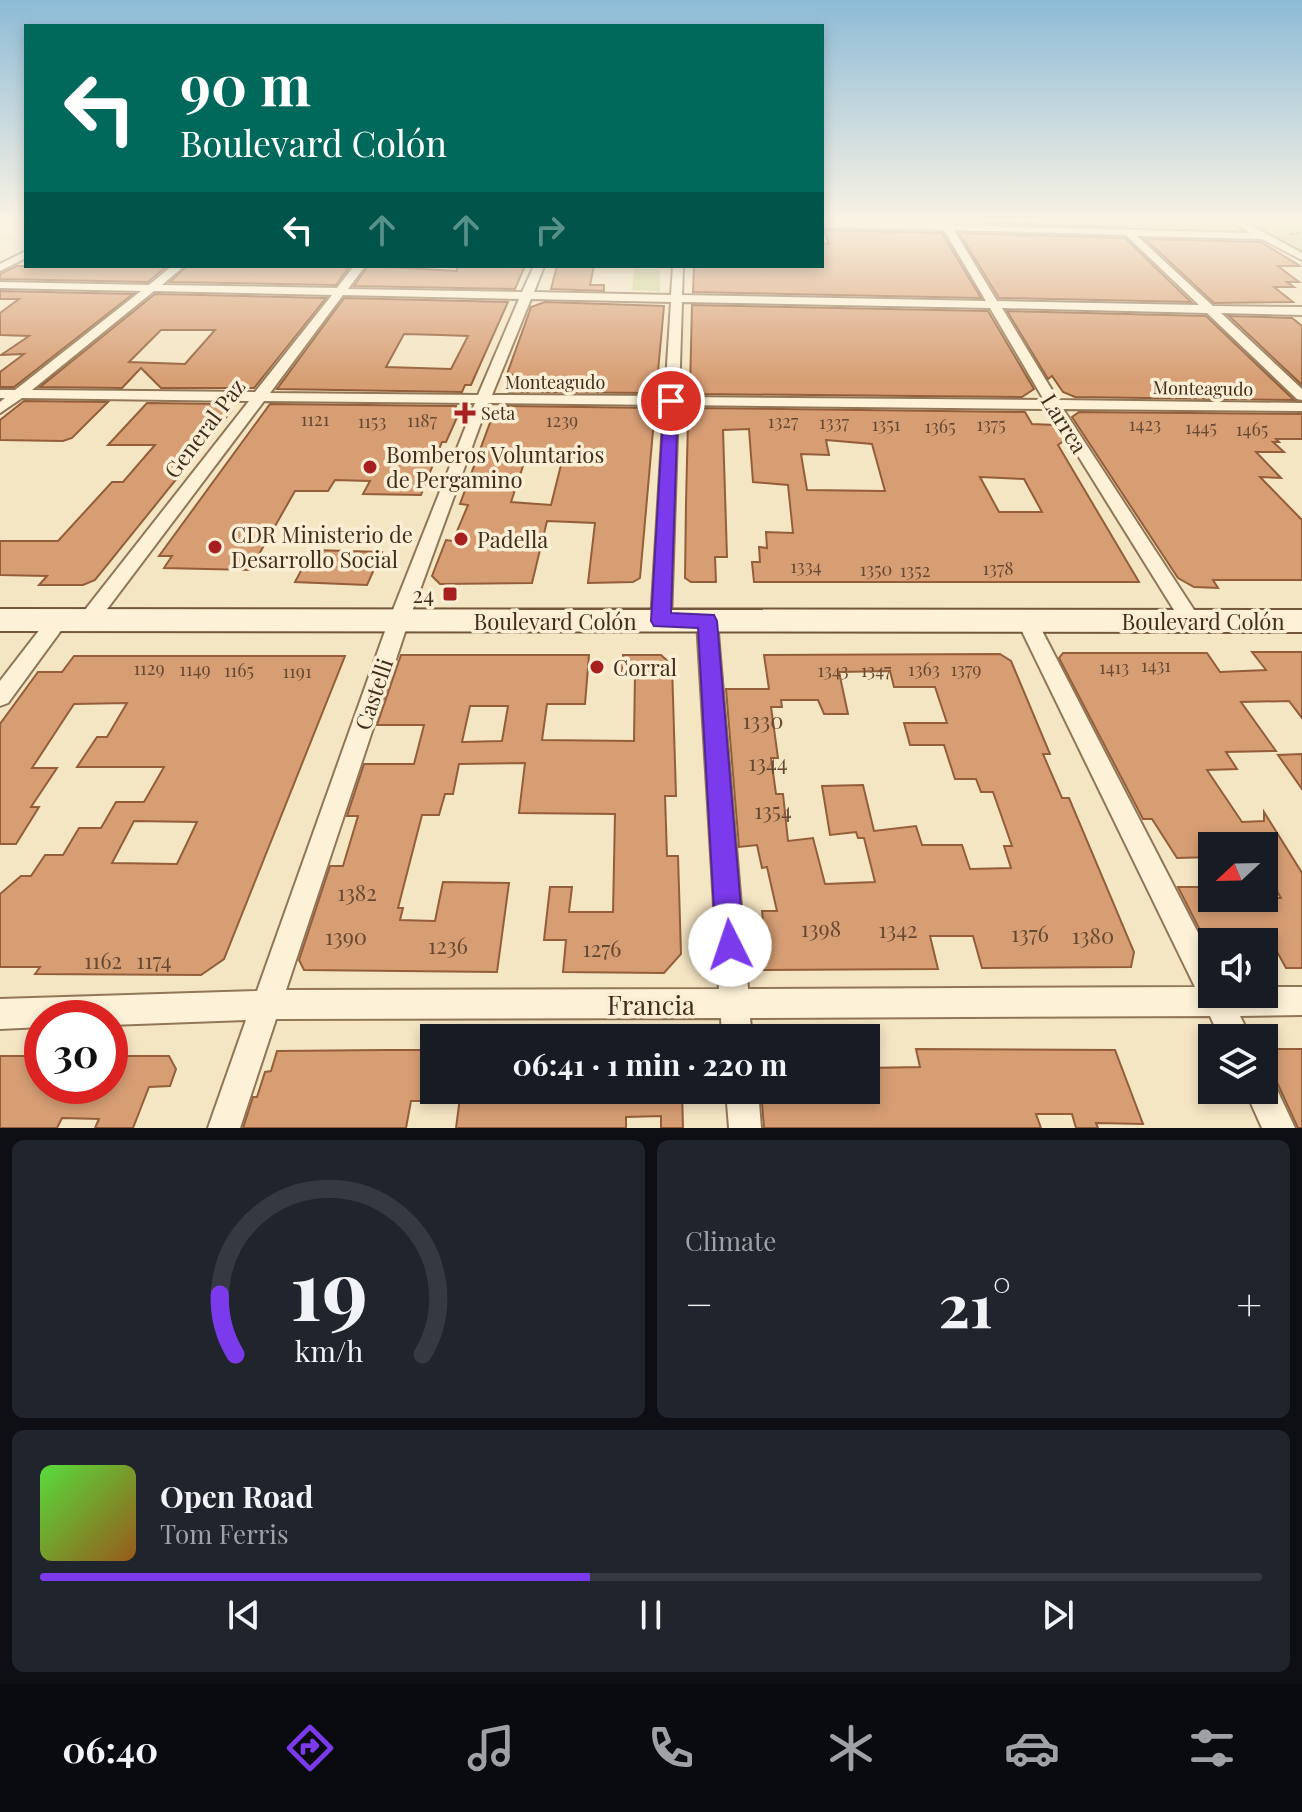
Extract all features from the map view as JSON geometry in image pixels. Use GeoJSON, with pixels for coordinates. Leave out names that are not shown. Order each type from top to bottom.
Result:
{"type":"FeatureCollection","features":[{"type":"Feature","properties":{"kind":"main road","name":"Boulevard Colón"},"geometry":{"type":"LineString","coordinates":[[0,620],[1302,621]]}},
{"type":"Feature","properties":{"kind":"street"},"geometry":{"type":"LineString","coordinates":[[0,409],[168,275]]}},
{"type":"Feature","properties":{"kind":"street","name":"General Paz"},"geometry":{"type":"LineString","coordinates":[[88,620],[353,275]]}},
{"type":"Feature","properties":{"kind":"street","name":"Castelli"},"geometry":{"type":"LineString","coordinates":[[224,1128],[399,620],[483,399],[535,275]]}},
{"type":"Feature","properties":{"kind":"street"},"geometry":{"type":"LineString","coordinates":[[661,621],[678,275]]}},
{"type":"Feature","properties":{"kind":"street","name":"Larrea"},"geometry":{"type":"LineString","coordinates":[[975,275],[1191,621]]}},
{"type":"Feature","properties":{"kind":"street"},"geometry":{"type":"LineString","coordinates":[[1172,275],[1302,396]]}},
{"type":"Feature","properties":{"kind":"street"},"geometry":{"type":"LineString","coordinates":[[0,285],[1302,311]]}},
{"type":"Feature","properties":{"kind":"street","name":"Monteagudo"},"geometry":{"type":"LineString","coordinates":[[0,394],[1302,407]]}},
{"type":"Feature","properties":{"kind":"street"},"geometry":{"type":"LineString","coordinates":[[0,697],[58,620]]}},
{"type":"Feature","properties":{"kind":"street"},"geometry":{"type":"LineString","coordinates":[[707,621],[736,1024]]}},
{"type":"Feature","properties":{"kind":"street"},"geometry":{"type":"LineString","coordinates":[[1027,621],[1198,962]]}},
{"type":"Feature","properties":{"kind":"street","name":"Francia"},"geometry":{"type":"LineString","coordinates":[[0,1014],[265,1005],[734,1004],[1198,994]]}},
{"type":"Feature","properties":{"kind":"street","name":"Francia"},"geometry":{"type":"LineString","coordinates":[[1278,999],[1302,1001]]}},
{"type":"Feature","properties":{"kind":"street"},"geometry":{"type":"LineString","coordinates":[[743,1104],[745,1128]]}},
{"type":"Feature","properties":{"kind":"street"},"geometry":{"type":"LineString","coordinates":[[1268,1104],[1279,1128]]}},
{"type":"Feature","properties":{"kind":"green space"},"geometry":{"type":"Polygon","coordinates":[[[633,275],[660,275],[660,291],[632,290],[633,275]]]}},
{"type":"Feature","properties":{"kind":"building"},"geometry":{"type":"Polygon","coordinates":[[[0,275],[157,275],[148,282],[0,279],[0,275]]]}},
{"type":"Feature","properties":{"kind":"building"},"geometry":{"type":"Polygon","coordinates":[[[178,275],[344,275],[336,285],[170,282],[178,275]]]}},
{"type":"Feature","properties":{"kind":"building"},"geometry":{"type":"Polygon","coordinates":[[[362,275],[521,275],[515,289],[354,286],[362,275]]]}},
{"type":"Feature","properties":{"kind":"building"},"geometry":{"type":"Polygon","coordinates":[[[555,275],[592,275],[590,285],[604,285],[604,291],[551,289],[555,275]]]}},
{"type":"Feature","properties":{"kind":"building"},"geometry":{"type":"Polygon","coordinates":[[[694,275],[967,275],[981,298],[693,292],[694,275]]]}},
{"type":"Feature","properties":{"kind":"building"},"geometry":{"type":"Polygon","coordinates":[[[985,275],[1163,275],[1191,302],[999,298],[985,275]]]}},
{"type":"Feature","properties":{"kind":"building"},"geometry":{"type":"Polygon","coordinates":[[[1183,275],[1289,275],[1299,282],[1287,282],[1294,287],[1274,287],[1293,302],[1214,303],[1183,275]]]}},
{"type":"Feature","properties":{"kind":"building"},"geometry":{"type":"Polygon","coordinates":[[[0,291],[133,294],[14,387],[0,387],[0,372],[24,354],[1,355],[29,336],[0,335],[0,313],[19,299],[0,299],[0,291]]]}},
{"type":"Feature","properties":{"kind":"building"},"geometry":{"type":"Polygon","coordinates":[[[155,294],[326,298],[254,388],[161,388],[141,368],[122,388],[40,387],[155,294]],[[161,330],[129,362],[185,364],[215,330],[161,330]]]}},
{"type":"Feature","properties":{"kind":"building"},"geometry":{"type":"Polygon","coordinates":[[[344,298],[508,302],[471,385],[465,385],[462,392],[277,389],[344,298]],[[404,334],[386,367],[451,369],[468,336],[404,334]]]}},
{"type":"Feature","properties":{"kind":"building"},"geometry":{"type":"Polygon","coordinates":[[[545,302],[664,306],[656,393],[509,392],[515,375],[507,374],[531,307],[545,302]]]}},
{"type":"Feature","properties":{"kind":"building"},"geometry":{"type":"Polygon","coordinates":[[[692,305],[988,311],[1034,389],[1022,397],[696,394],[690,390],[692,305]]]}},
{"type":"Feature","properties":{"kind":"building"},"geometry":{"type":"Polygon","coordinates":[[[1007,311],[1206,316],[1294,400],[1075,397],[1063,392],[1052,376],[1048,379],[1007,311]]]}},
{"type":"Feature","properties":{"kind":"building"},"geometry":{"type":"Polygon","coordinates":[[[1229,316],[1292,318],[1302,326],[1302,385],[1229,316]]]}},
{"type":"Feature","properties":{"kind":"building"},"geometry":{"type":"Polygon","coordinates":[[[24,401],[108,402],[72,438],[63,441],[0,440],[0,420],[24,401]]]}},
{"type":"Feature","properties":{"kind":"building"},"geometry":{"type":"Polygon","coordinates":[[[147,403],[226,404],[232,410],[95,580],[83,585],[39,585],[47,576],[0,575],[0,541],[58,541],[112,482],[123,482],[155,445],[108,445],[147,403]]]}},
{"type":"Feature","properties":{"kind":"building"},"geometry":{"type":"Polygon","coordinates":[[[270,404],[456,406],[455,410],[459,413],[446,442],[442,442],[421,495],[363,494],[370,481],[335,480],[328,491],[295,491],[250,570],[164,568],[172,556],[159,556],[270,404]]]}},
{"type":"Feature","properties":{"kind":"building"},"geometry":{"type":"Polygon","coordinates":[[[504,406],[655,408],[640,578],[633,582],[588,583],[595,523],[547,521],[532,583],[440,584],[432,576],[446,540],[453,541],[468,505],[460,504],[494,412],[504,406]],[[524,463],[511,502],[551,505],[561,465],[524,463]]]}},
{"type":"Feature","properties":{"kind":"building"},"geometry":{"type":"Polygon","coordinates":[[[695,408],[1025,412],[1032,424],[1055,425],[1065,440],[1058,445],[1139,582],[754,582],[752,562],[760,562],[759,547],[767,548],[766,532],[793,533],[788,485],[753,482],[749,429],[723,430],[727,557],[715,557],[716,582],[691,582],[685,578],[688,420],[695,421],[695,408]],[[826,440],[829,455],[801,454],[807,490],[885,491],[872,444],[826,440]],[[980,477],[999,512],[1042,512],[1024,479],[980,477]]]}},
{"type":"Feature","properties":{"kind":"building"},"geometry":{"type":"Polygon","coordinates":[[[1079,412],[1302,414],[1302,439],[1276,439],[1279,442],[1273,442],[1284,452],[1256,452],[1281,478],[1260,477],[1302,520],[1302,580],[1213,580],[1218,588],[1194,587],[1178,578],[1072,417],[1079,412]]]}},
{"type":"Feature","properties":{"kind":"building"},"geometry":{"type":"Polygon","coordinates":[[[312,550],[382,552],[367,585],[295,582],[312,550]]]}},
{"type":"Feature","properties":{"kind":"building"},"geometry":{"type":"Polygon","coordinates":[[[1252,652],[1302,652],[1302,718],[1289,701],[1241,702],[1276,751],[1226,752],[1237,769],[1207,770],[1242,822],[1264,821],[1264,812],[1276,832],[1198,832],[1198,857],[1177,858],[1152,819],[1143,819],[1059,658],[1063,653],[1207,653],[1220,672],[1266,670],[1252,652]]]}},
{"type":"Feature","properties":{"kind":"building"},"geometry":{"type":"Polygon","coordinates":[[[1000,654],[1011,661],[1050,754],[1043,754],[1062,798],[1069,798],[1134,952],[1131,967],[982,968],[973,936],[930,936],[938,969],[763,970],[759,931],[764,931],[762,911],[777,911],[767,867],[762,868],[757,845],[739,847],[726,689],[769,689],[764,655],[1000,654]],[[890,671],[839,672],[848,714],[824,714],[818,700],[781,700],[782,707],[771,707],[778,758],[771,758],[776,794],[783,794],[788,841],[813,838],[825,884],[875,882],[864,838],[858,838],[856,832],[830,835],[822,786],[863,785],[874,831],[916,826],[922,845],[962,845],[970,869],[1011,868],[1004,846],[1012,846],[993,792],[981,792],[976,779],[955,779],[944,745],[910,745],[904,723],[947,723],[935,687],[894,687],[890,671]]]}},
{"type":"Feature","properties":{"kind":"building"},"geometry":{"type":"Polygon","coordinates":[[[401,655],[589,655],[585,704],[547,704],[542,740],[634,741],[635,673],[622,673],[623,655],[661,655],[672,665],[676,796],[665,796],[667,856],[678,856],[681,954],[664,973],[563,972],[566,940],[544,940],[550,887],[572,887],[569,912],[613,912],[615,814],[519,813],[525,763],[459,764],[453,794],[445,794],[439,815],[422,815],[398,908],[403,908],[400,920],[435,921],[443,882],[509,883],[497,972],[304,970],[299,960],[330,866],[343,866],[358,816],[347,816],[364,764],[414,764],[424,725],[377,725],[401,655]],[[470,706],[462,742],[502,741],[508,706],[470,706]]]}},
{"type":"Feature","properties":{"kind":"building"},"geometry":{"type":"Polygon","coordinates":[[[74,656],[345,656],[224,959],[201,975],[35,974],[40,967],[0,967],[0,894],[21,876],[31,876],[45,855],[63,855],[79,828],[101,828],[116,802],[144,802],[164,767],[77,767],[97,737],[107,737],[127,703],[74,704],[32,768],[57,768],[31,807],[39,807],[16,844],[0,844],[0,724],[38,672],[62,672],[74,656]],[[134,821],[112,863],[177,864],[197,822],[134,821]]]}},
{"type":"Feature","properties":{"kind":"building"},"geometry":{"type":"Polygon","coordinates":[[[1302,754],[1302,789],[1278,755],[1302,754]]]}},
{"type":"Feature","properties":{"kind":"building"},"geometry":{"type":"Polygon","coordinates":[[[1278,834],[1302,873],[1302,968],[1286,968],[1278,953],[1278,928],[1199,928],[1178,887],[1198,887],[1198,912],[1278,912],[1278,898],[1281,898],[1278,893],[1278,834]]]}},
{"type":"Feature","properties":{"kind":"building"},"geometry":{"type":"Polygon","coordinates":[[[916,1049],[1115,1050],[1143,1124],[1096,1123],[1098,1128],[1076,1128],[1072,1114],[1036,1114],[1041,1128],[764,1128],[762,1104],[880,1104],[880,1068],[920,1067],[916,1049]]]}},
{"type":"Feature","properties":{"kind":"building"},"geometry":{"type":"Polygon","coordinates":[[[1278,1049],[1302,1049],[1302,1128],[1298,1128],[1278,1085],[1278,1049]]]}},
{"type":"Feature","properties":{"kind":"building"},"geometry":{"type":"Polygon","coordinates":[[[420,1050],[420,1101],[411,1101],[406,1128],[243,1128],[253,1097],[257,1097],[265,1072],[271,1071],[277,1051],[420,1050]]]}},
{"type":"Feature","properties":{"kind":"building"},"geometry":{"type":"Polygon","coordinates":[[[0,1056],[24,1056],[24,1104],[128,1104],[128,1056],[169,1056],[176,1069],[170,1086],[149,1087],[133,1128],[95,1128],[99,1119],[62,1118],[57,1128],[0,1128],[0,1056]]]}},
{"type":"Feature","properties":{"kind":"building"},"geometry":{"type":"Polygon","coordinates":[[[459,1104],[682,1104],[683,1128],[661,1128],[661,1116],[626,1117],[626,1128],[456,1128],[459,1104]]]}},
{"type":"Feature","properties":{"kind":"place","name":"Seta"},"geometry":{"type":"Point","coordinates":[465,413]}},
{"type":"Feature","properties":{"kind":"place","name":"Bomberos Voluntarios de Pergamino"},"geometry":{"type":"Point","coordinates":[370,467]}},
{"type":"Feature","properties":{"kind":"place","name":"Padella"},"geometry":{"type":"Point","coordinates":[461,539]}},
{"type":"Feature","properties":{"kind":"place","name":"CDR Ministerio de Desarrollo Social"},"geometry":{"type":"Point","coordinates":[215,547]}},
{"type":"Feature","properties":{"kind":"place","name":"24"},"geometry":{"type":"Point","coordinates":[450,594]}},
{"type":"Feature","properties":{"kind":"place","name":"Corral"},"geometry":{"type":"Point","coordinates":[597,667]}},
{"type":"Feature","properties":{"kind":"route"},"geometry":{"type":"LineString","coordinates":[[671,401],[661,621],[707,621],[730,945]]}}]}
